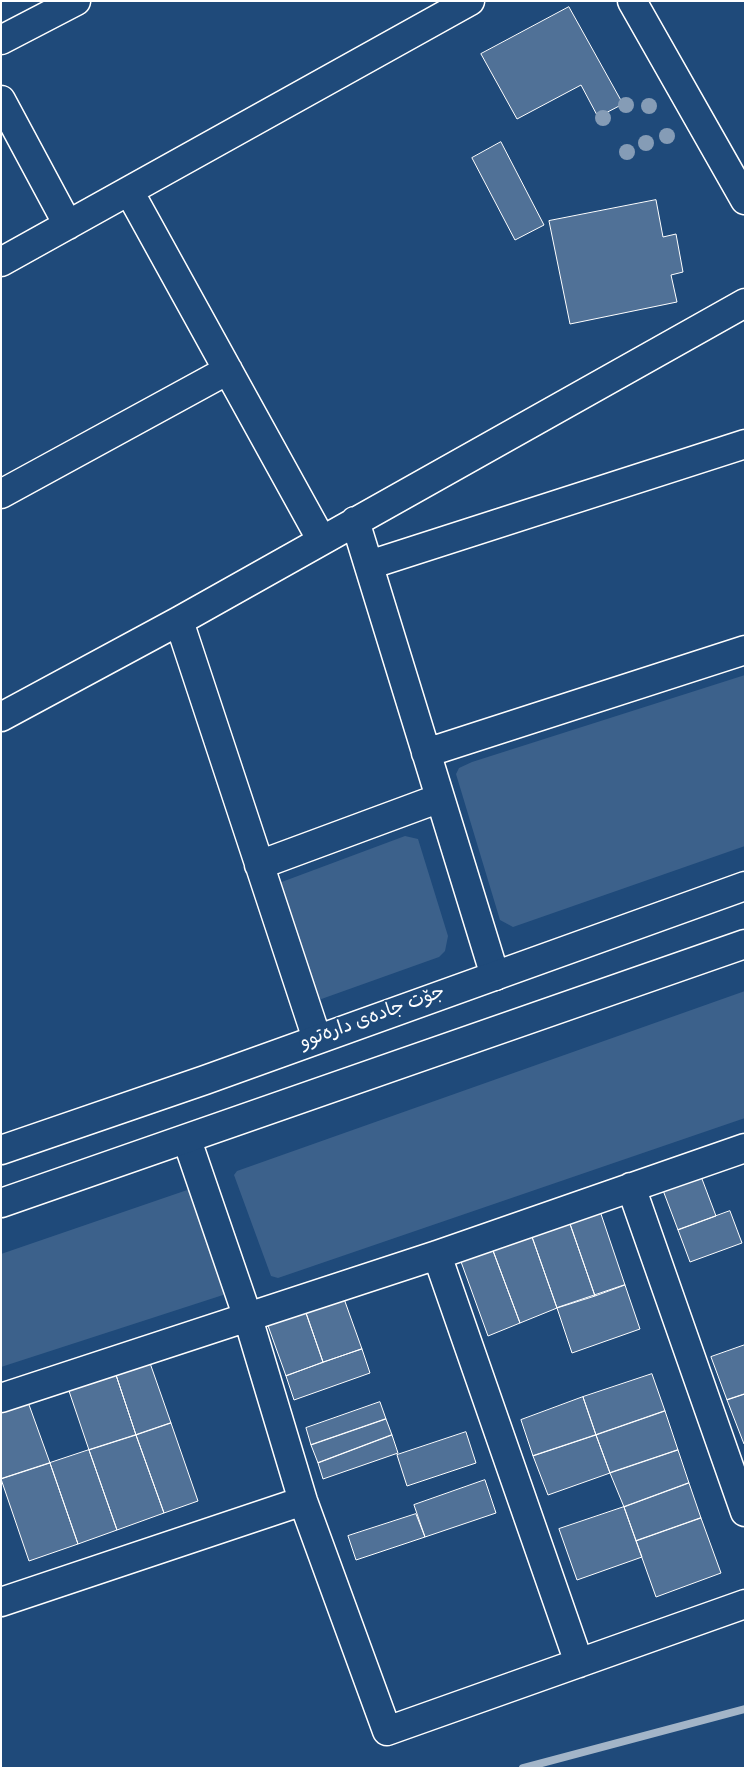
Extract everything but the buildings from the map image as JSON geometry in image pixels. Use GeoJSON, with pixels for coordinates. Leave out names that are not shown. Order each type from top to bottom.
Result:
{"type":"FeatureCollection","features":[{"type":"Feature","properties":{"kind":"street"},"geometry":{"type":"LineString","coordinates":[[1,40],[76,1]]}},
{"type":"Feature","properties":{"kind":"street"},"geometry":{"type":"LineString","coordinates":[[1,262],[470,1]]}},
{"type":"Feature","properties":{"kind":"street"},"geometry":{"type":"LineString","coordinates":[[632,1],[745,200]]}},
{"type":"Feature","properties":{"kind":"street"},"geometry":{"type":"LineString","coordinates":[[1,100],[68,225]]}},
{"type":"Feature","properties":{"kind":"street"},"geometry":{"type":"LineString","coordinates":[[129,191],[321,539]]}},
{"type":"Feature","properties":{"kind":"street"},"geometry":{"type":"LineString","coordinates":[[1,717],[178,621],[321,539],[745,303]]}},
{"type":"Feature","properties":{"kind":"street"},"geometry":{"type":"LineString","coordinates":[[1,494],[228,370]]}},
{"type":"Feature","properties":{"kind":"street"},"geometry":{"type":"LineString","coordinates":[[369,565],[745,444]]}},
{"type":"Feature","properties":{"kind":"street"},"geometry":{"type":"LineString","coordinates":[[355,521],[495,976]]}},
{"type":"Feature","properties":{"kind":"street"},"geometry":{"type":"LineString","coordinates":[[178,621],[317,1039]]}},
{"type":"Feature","properties":{"kind":"street"},"geometry":{"type":"LineString","coordinates":[[426,753],[745,650]]}},
{"type":"Feature","properties":{"kind":"street"},"geometry":{"type":"LineString","coordinates":[[259,865],[440,798]]}},
{"type":"Feature","properties":{"kind":"street","name":"جۆت جادەی دارەتوو"},"geometry":{"type":"LineString","coordinates":[[1,1150],[745,886]]}},
{"type":"Feature","properties":{"kind":"street"},"geometry":{"type":"LineString","coordinates":[[1,1203],[187,1140],[745,944]]}},
{"type":"Feature","properties":{"kind":"street"},"geometry":{"type":"LineString","coordinates":[[187,1140],[248,1318],[303,1501],[387,1731],[745,1604]]}},
{"type":"Feature","properties":{"kind":"street"},"geometry":{"type":"LineString","coordinates":[[1,1398],[437,1255],[745,1148]]}},
{"type":"Feature","properties":{"kind":"street"},"geometry":{"type":"LineString","coordinates":[[631,1187],[738,1469],[745,1512]]}},
{"type":"Feature","properties":{"kind":"street"},"geometry":{"type":"LineString","coordinates":[[437,1255],[579,1663]]}},
{"type":"Feature","properties":{"kind":"street"},"geometry":{"type":"LineString","coordinates":[[1,1602],[303,1501]]}},
{"type":"Feature","properties":{"kind":"shaded area"},"geometry":{"type":"Polygon","coordinates":[[[745,675],[745,846],[513,927],[500,920],[456,774],[459,768],[472,762],[745,675]]]}},
{"type":"Feature","properties":{"kind":"shaded area"},"geometry":{"type":"Polygon","coordinates":[[[405,836],[418,839],[448,936],[445,951],[439,957],[313,1002],[279,883],[405,836]]]}},
{"type":"Feature","properties":{"kind":"shaded area"},"geometry":{"type":"Polygon","coordinates":[[[745,991],[745,1118],[278,1278],[271,1276],[234,1175],[237,1171],[745,991]]]}},
{"type":"Feature","properties":{"kind":"shaded area"},"geometry":{"type":"Polygon","coordinates":[[[193,1188],[228,1288],[223,1295],[1,1367],[1,1254],[193,1188]]]}},
{"type":"Feature","properties":{"kind":"waterway"},"geometry":{"type":"LineString","coordinates":[[523,1768],[745,1709]]}}]}
